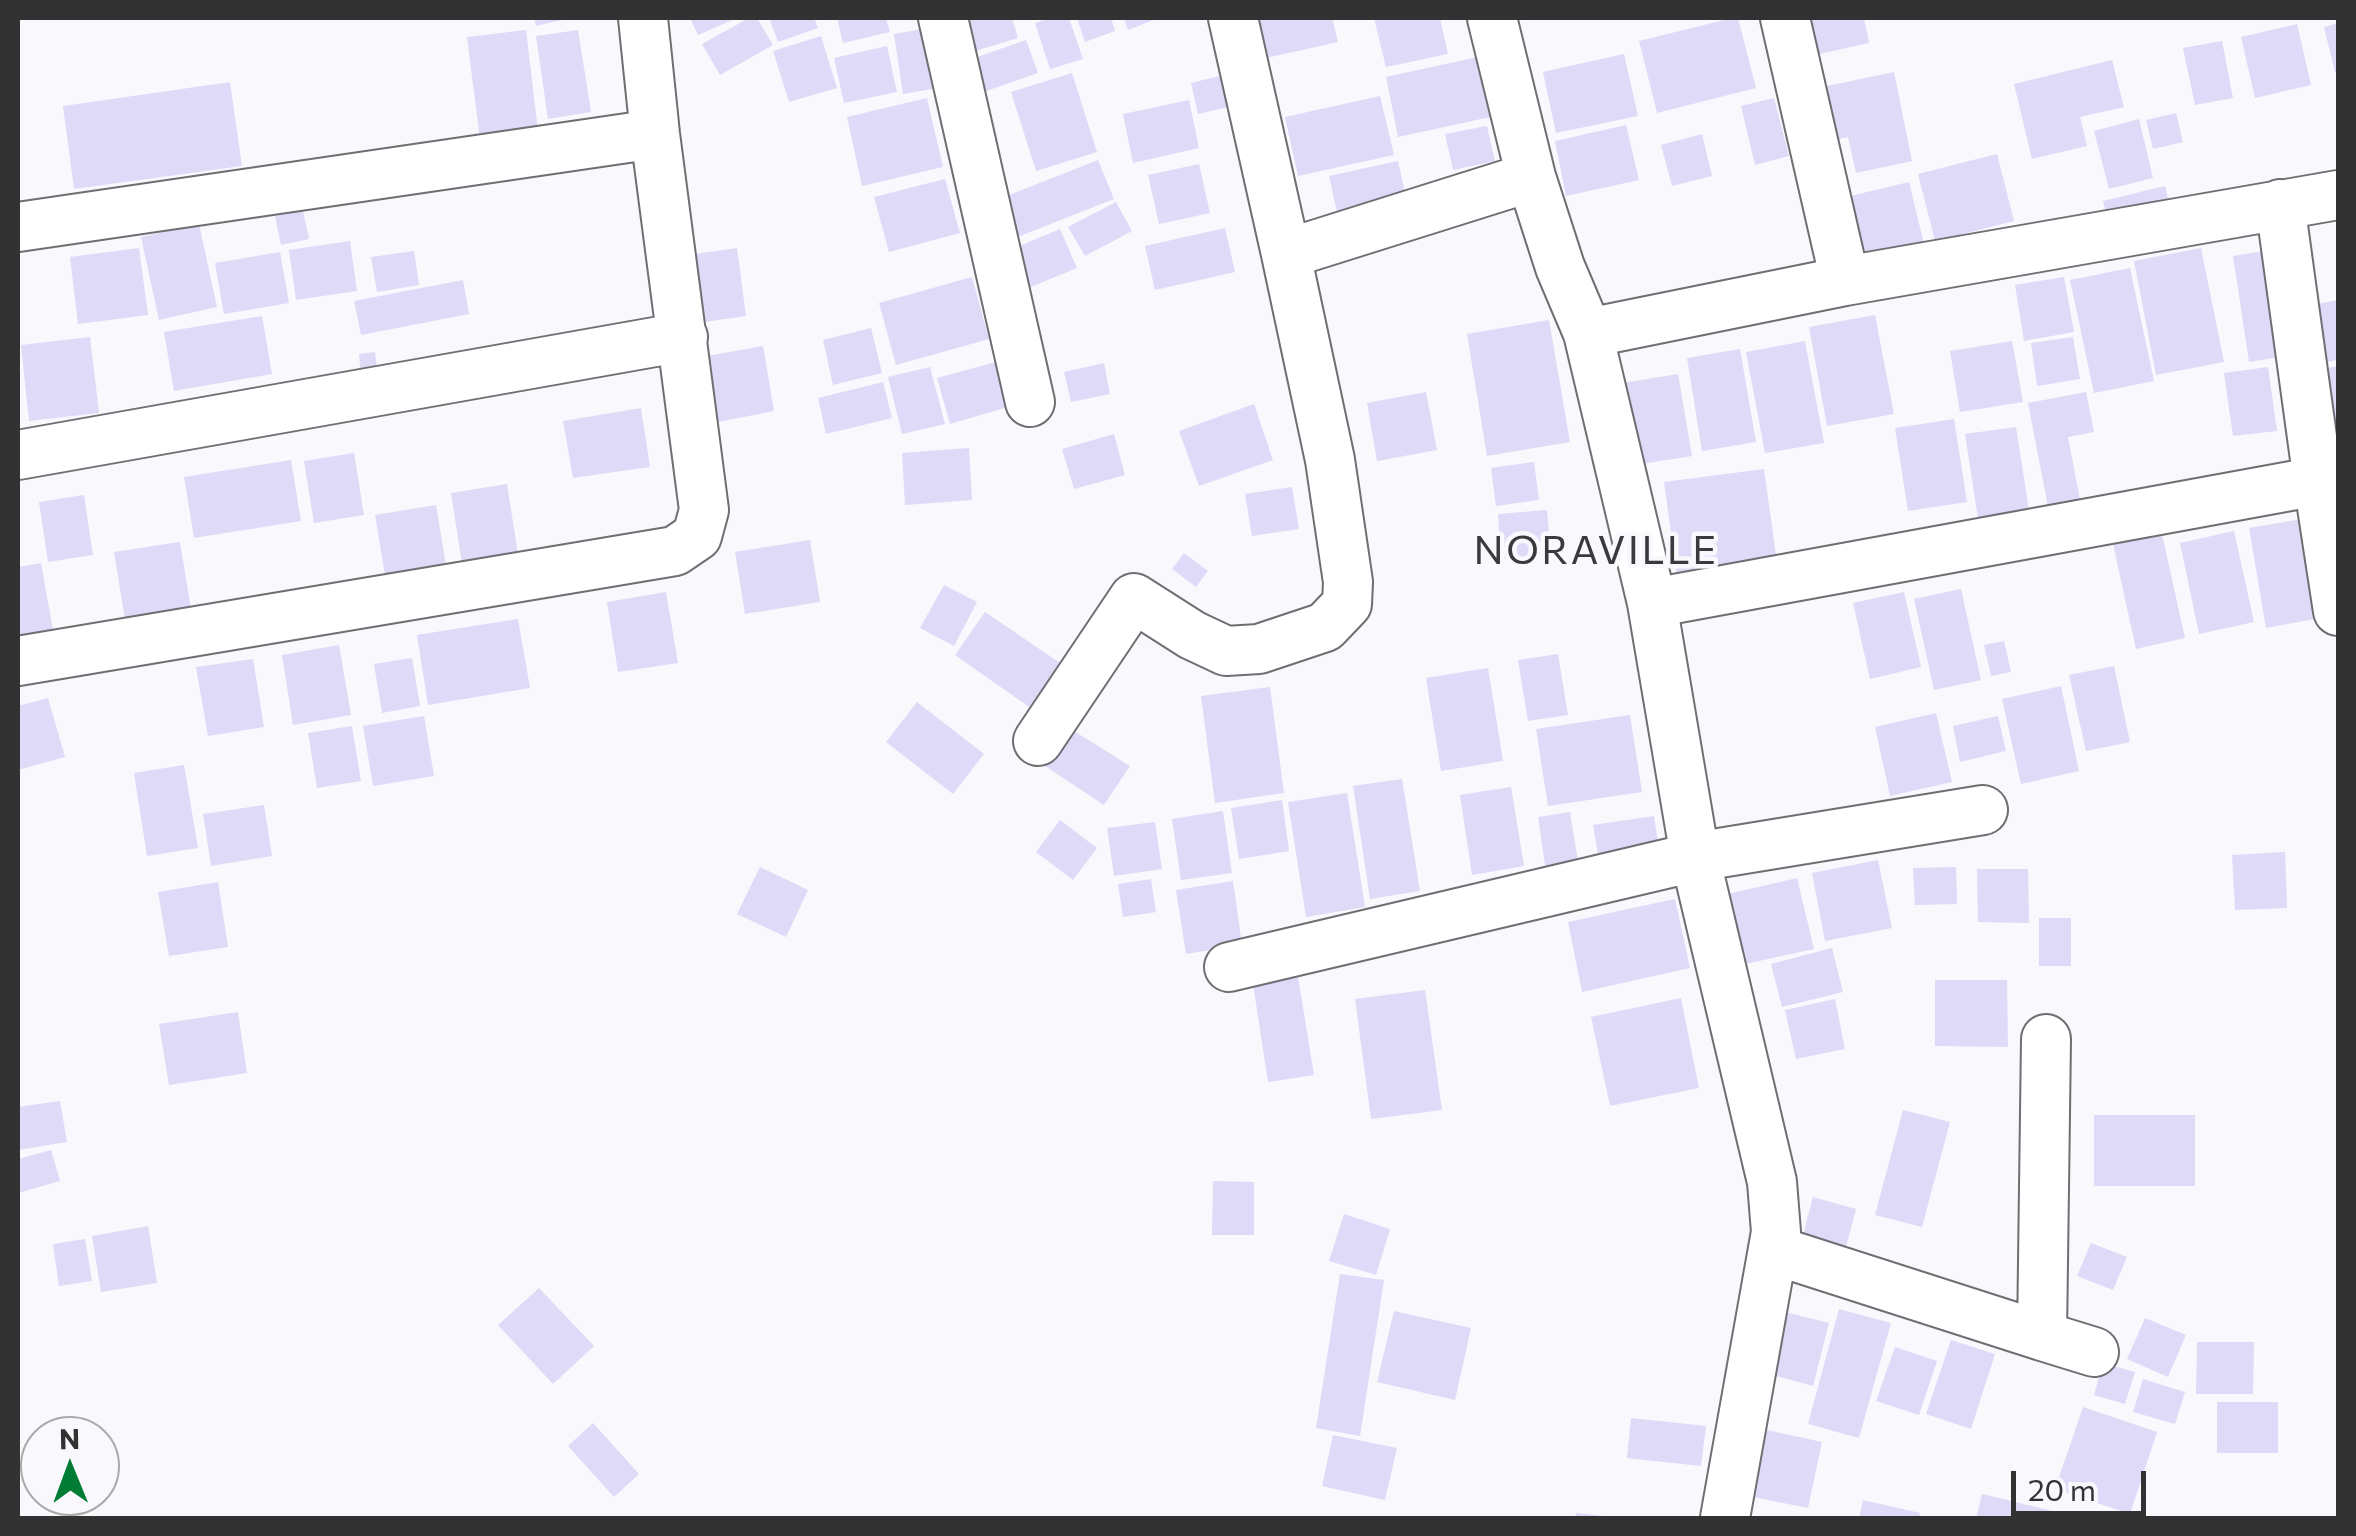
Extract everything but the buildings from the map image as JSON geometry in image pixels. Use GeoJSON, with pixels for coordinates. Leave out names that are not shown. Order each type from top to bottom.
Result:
{"type":"FeatureCollection","features":[{"type":"Feature","properties":{"kind":"street"},"geometry":{"type":"LineString","coordinates":[[18,661],[675,552],[697,536],[704,510],[642,18]]}},
{"type":"Feature","properties":{"kind":"street"},"geometry":{"type":"LineString","coordinates":[[943,18],[1030,402]]}},
{"type":"Feature","properties":{"kind":"street"},"geometry":{"type":"LineString","coordinates":[[1038,742],[1134,598],[1192,635],[1226,651],[1259,650],[1326,627],[1346,604],[1348,582],[1330,460],[1233,18]]}},
{"type":"Feature","properties":{"kind":"street"},"geometry":{"type":"LineString","coordinates":[[1492,18],[1531,177],[1560,267],[1588,333],[1652,602],[1695,857],[1772,1182],[1774,1250],[1725,1518]]}},
{"type":"Feature","properties":{"kind":"street"},"geometry":{"type":"LineString","coordinates":[[1785,18],[1845,281]]}},
{"type":"Feature","properties":{"kind":"street"},"geometry":{"type":"LineString","coordinates":[[18,227],[655,134]]}},
{"type":"Feature","properties":{"kind":"street"},"geometry":{"type":"LineString","coordinates":[[1286,254],[1531,177]]}},
{"type":"Feature","properties":{"kind":"street"},"geometry":{"type":"LineString","coordinates":[[1588,333],[1845,281],[2338,195]]}},
{"type":"Feature","properties":{"kind":"street"},"geometry":{"type":"LineString","coordinates":[[2280,204],[2338,611]]}},
{"type":"Feature","properties":{"kind":"street"},"geometry":{"type":"LineString","coordinates":[[18,456],[683,337]]}},
{"type":"Feature","properties":{"kind":"street"},"geometry":{"type":"LineString","coordinates":[[1652,602],[2318,480]]}},
{"type":"Feature","properties":{"kind":"street"},"geometry":{"type":"LineString","coordinates":[[1229,967],[1695,857],[1983,810]]}},
{"type":"Feature","properties":{"kind":"street"},"geometry":{"type":"LineString","coordinates":[[2042,1336],[2046,1038]]}},
{"type":"Feature","properties":{"kind":"street"},"geometry":{"type":"LineString","coordinates":[[1774,1250],[2094,1352]]}},
{"type":"Feature","properties":{"kind":"district","name":"NORAVILLE"},"geometry":{"type":"Point","coordinates":[1596,551]}}]}
